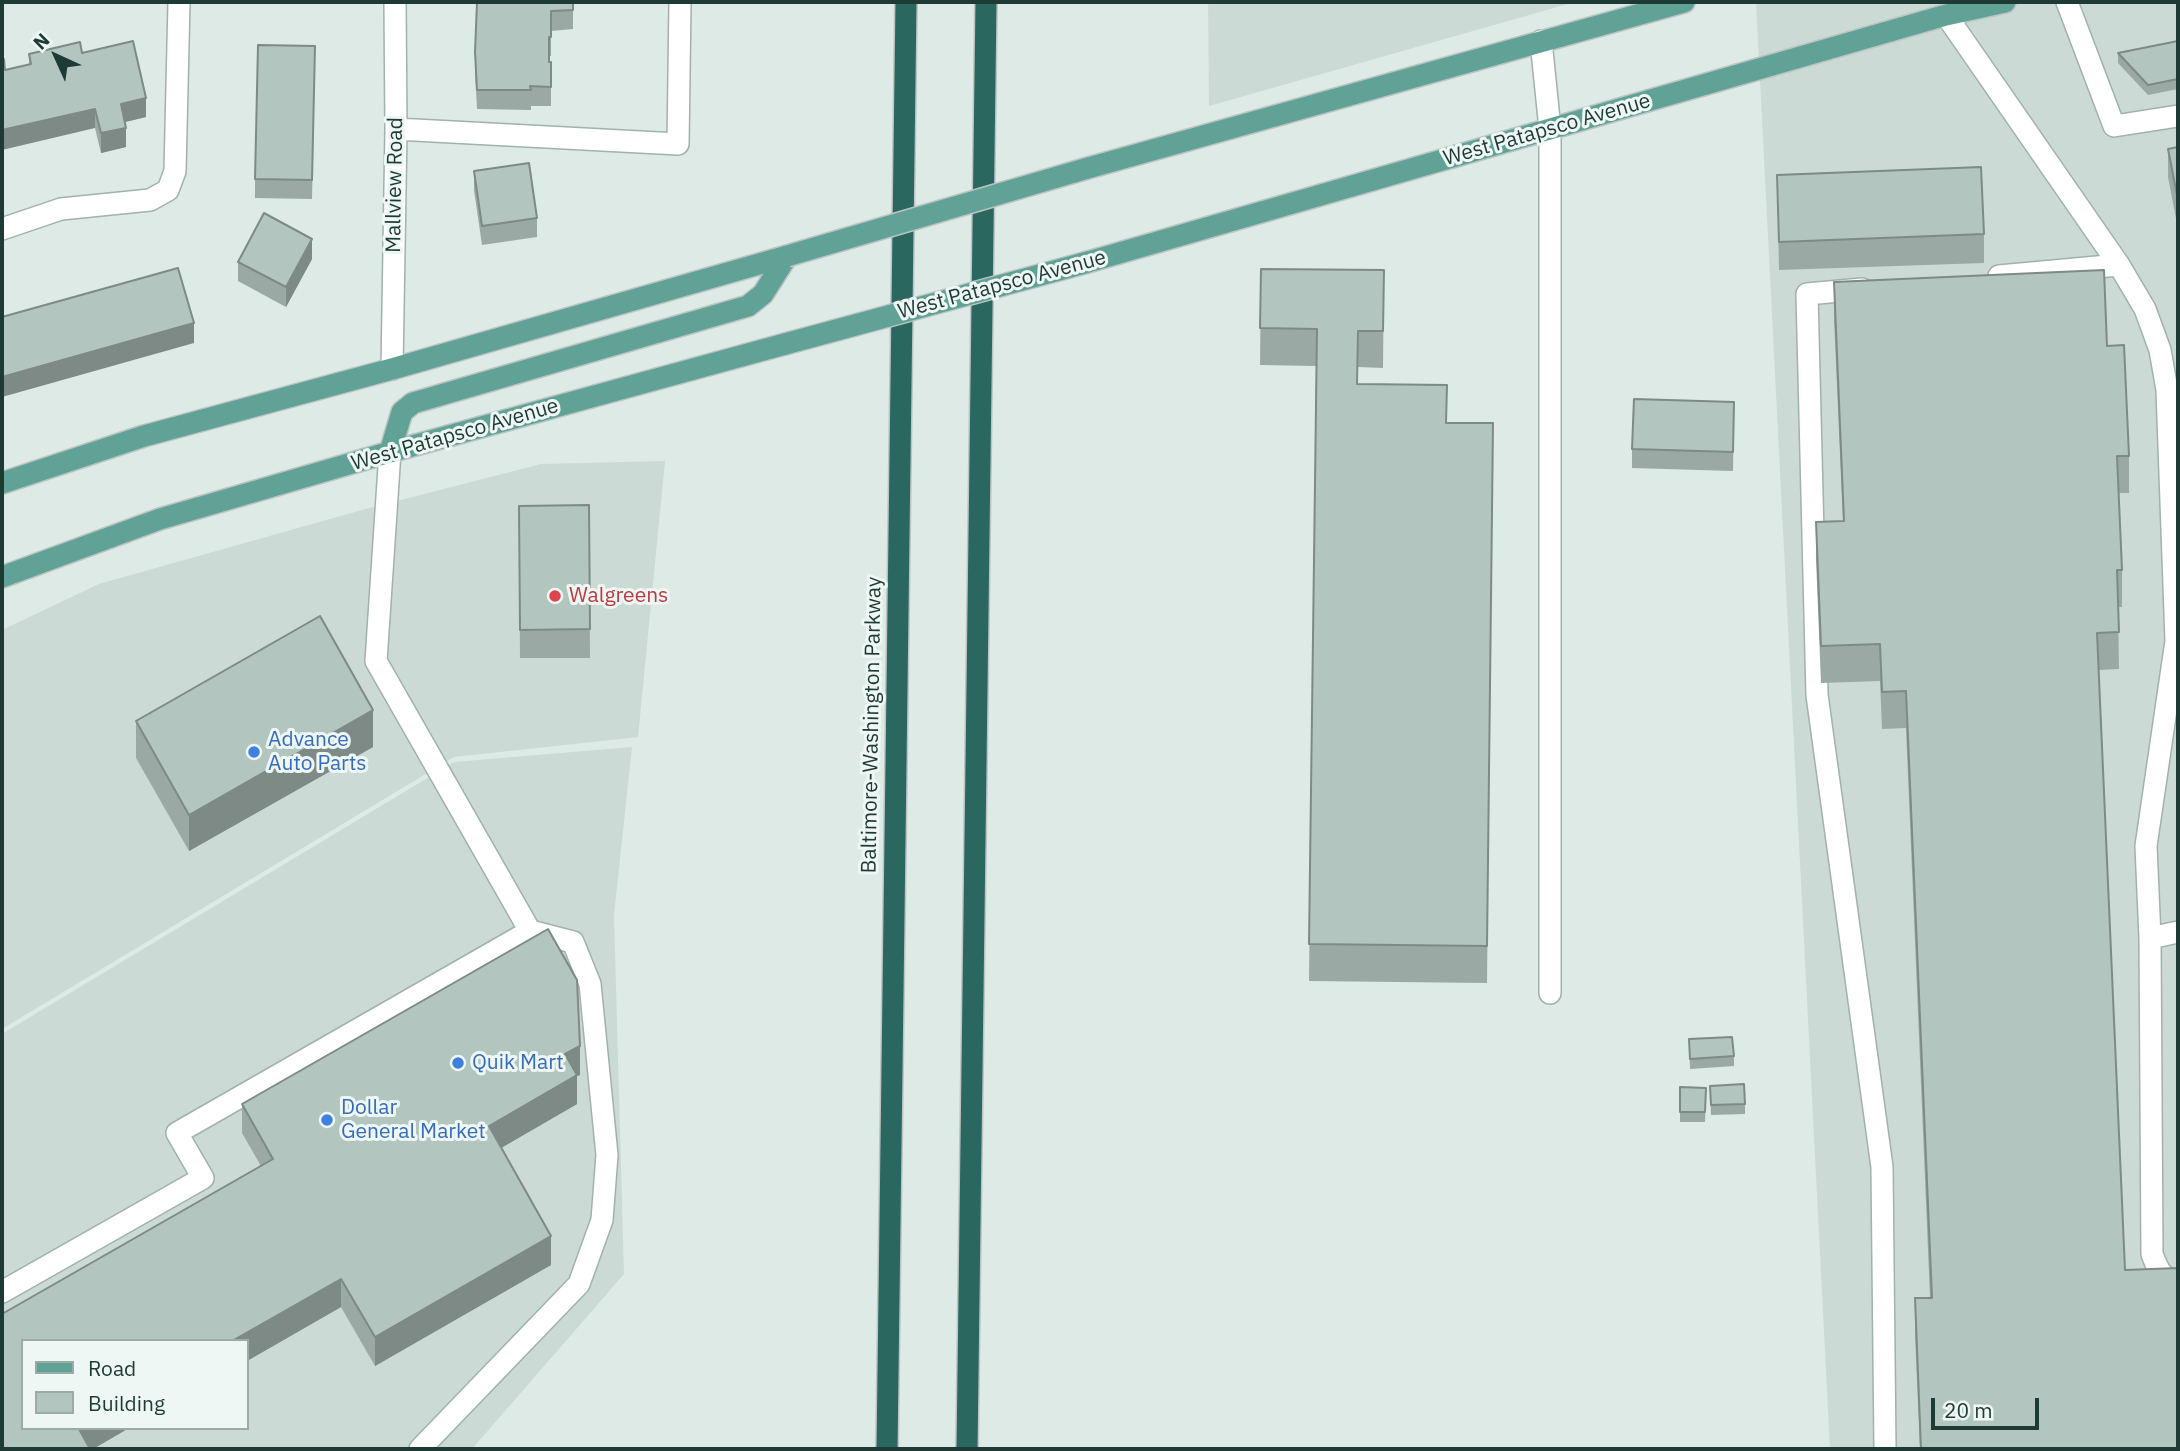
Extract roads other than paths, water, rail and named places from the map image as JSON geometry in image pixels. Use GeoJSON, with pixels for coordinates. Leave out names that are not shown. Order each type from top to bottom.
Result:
{"type":"FeatureCollection","features":[{"type":"Feature","properties":{"kind":"highway","name":"Baltimore-Washington Parkway"},"geometry":{"type":"LineString","coordinates":[[887,1449],[906,2]]}},
{"type":"Feature","properties":{"kind":"highway"},"geometry":{"type":"LineString","coordinates":[[967,1449],[986,2]]}},
{"type":"Feature","properties":{"kind":"main road"},"geometry":{"type":"LineString","coordinates":[[2,484],[144,436],[393,369],[1088,168],[1684,2]]}},
{"type":"Feature","properties":{"kind":"main road","name":"West Patapsco Avenue"},"geometry":{"type":"LineString","coordinates":[[2,577],[160,519],[390,452],[1088,262],[1946,15],[2005,2]]}},
{"type":"Feature","properties":{"kind":"main road"},"geometry":{"type":"LineString","coordinates":[[390,452],[402,412],[413,403],[748,306],[763,294],[787,256]]}},
{"type":"Feature","properties":{"kind":"street"},"geometry":{"type":"LineString","coordinates":[[2,229],[61,209],[150,200],[168,190],[175,171],[179,2]]}},
{"type":"Feature","properties":{"kind":"street","name":"Mallview Road"},"geometry":{"type":"LineString","coordinates":[[393,369],[397,129],[395,2]]}},
{"type":"Feature","properties":{"kind":"street"},"geometry":{"type":"LineString","coordinates":[[397,129],[678,144],[680,2]]}},
{"type":"Feature","properties":{"kind":"street"},"geometry":{"type":"LineString","coordinates":[[2067,2],[2114,126],[2178,116]]}},
{"type":"Feature","properties":{"kind":"street"},"geometry":{"type":"LineString","coordinates":[[1946,15],[2119,265],[2145,309],[2160,350],[2167,390],[2176,641],[2146,846],[2150,937],[2152,1254],[2158,1273],[2168,1280],[2178,1282]]}},
{"type":"Feature","properties":{"kind":"street"},"geometry":{"type":"LineString","coordinates":[[1541,41],[1550,129],[1550,993]]}},
{"type":"Feature","properties":{"kind":"street"},"geometry":{"type":"LineString","coordinates":[[1983,278],[2119,265]]}},
{"type":"Feature","properties":{"kind":"street"},"geometry":{"type":"LineString","coordinates":[[1885,1449],[1882,1167],[1817,695],[1807,294],[1888,287]]}},
{"type":"Feature","properties":{"kind":"street"},"geometry":{"type":"LineString","coordinates":[[390,452],[376,661],[530,931]]}},
{"type":"Feature","properties":{"kind":"street"},"geometry":{"type":"LineString","coordinates":[[2,1292],[203,1178],[177,1133],[530,931],[573,942],[590,984],[607,1155],[601,1220],[579,1284],[420,1449]]}},
{"type":"Feature","properties":{"kind":"street"},"geometry":{"type":"LineString","coordinates":[[2150,937],[2178,932]]}},
{"type":"Feature","properties":{"kind":"place","name":"Walgreens"},"geometry":{"type":"Point","coordinates":[555,596]}},
{"type":"Feature","properties":{"kind":"place","name":"Advance Auto Parts"},"geometry":{"type":"Point","coordinates":[254,752]}},
{"type":"Feature","properties":{"kind":"place","name":"Quik Mart"},"geometry":{"type":"Point","coordinates":[458,1063]}},
{"type":"Feature","properties":{"kind":"place","name":"Dollar General Market"},"geometry":{"type":"Point","coordinates":[327,1120]}}]}
